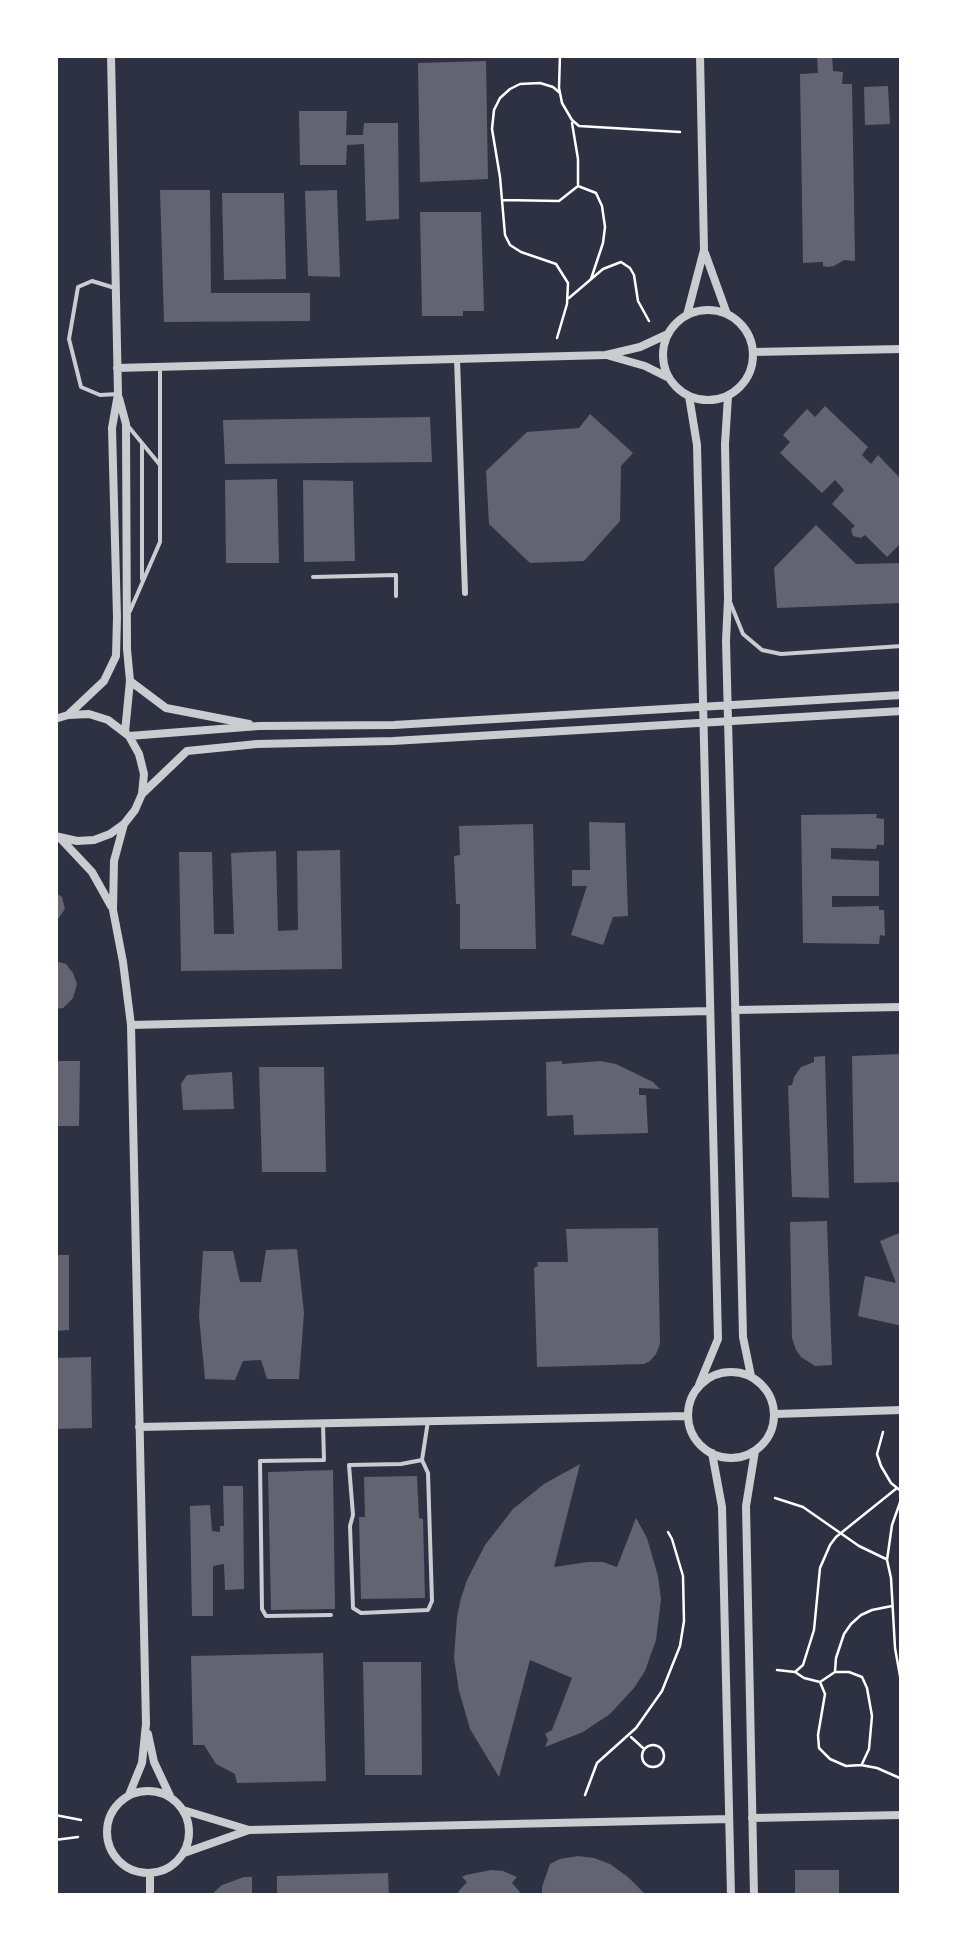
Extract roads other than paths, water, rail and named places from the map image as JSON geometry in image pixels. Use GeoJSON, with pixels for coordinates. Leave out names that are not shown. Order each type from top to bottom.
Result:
{"type":"FeatureCollection","features":[{"type":"Feature","properties":{"kind":"street"},"geometry":{"type":"LineString","coordinates":[[68,715],[104,681],[116,656],[112,428],[118,394],[111,55]]}},
{"type":"Feature","properties":{"kind":"street"},"geometry":{"type":"LineString","coordinates":[[687,314],[704,250],[700,55]]}},
{"type":"Feature","properties":{"kind":"street"},"geometry":{"type":"LineString","coordinates":[[704,250],[727,314]]}},
{"type":"Feature","properties":{"kind":"street"},"geometry":{"type":"LineString","coordinates":[[606,355],[644,366],[668,378],[688,396],[715,400],[728,396],[747,378],[753,352],[745,330],[727,314],[714,310],[687,314],[668,334],[663,348],[668,378]]}},
{"type":"Feature","properties":{"kind":"street"},"geometry":{"type":"LineString","coordinates":[[117,368],[606,355],[640,347],[668,334]]}},
{"type":"Feature","properties":{"kind":"street"},"geometry":{"type":"LineString","coordinates":[[753,352],[902,349]]}},
{"type":"Feature","properties":{"kind":"street"},"geometry":{"type":"LineString","coordinates":[[458,359],[465,594]]}},
{"type":"Feature","properties":{"kind":"street"},"geometry":{"type":"LineString","coordinates":[[118,394],[126,424],[130,682],[126,734]]}},
{"type":"Feature","properties":{"kind":"street"},"geometry":{"type":"LineString","coordinates":[[688,396],[697,445],[718,1338],[693,1394],[688,1416],[694,1438],[712,1453],[734,1458],[755,1451],[766,1441],[775,1414],[773,1402],[751,1376],[724,1372],[699,1385]]}},
{"type":"Feature","properties":{"kind":"street"},"geometry":{"type":"LineString","coordinates":[[728,396],[727,661],[735,1010],[743,1338],[751,1376]]}},
{"type":"Feature","properties":{"kind":"street"},"geometry":{"type":"LineString","coordinates":[[130,682],[166,708],[258,726]]}},
{"type":"Feature","properties":{"kind":"street"},"geometry":{"type":"LineString","coordinates":[[126,734],[258,726],[394,725],[902,695]]}},
{"type":"Feature","properties":{"kind":"street"},"geometry":{"type":"LineString","coordinates":[[142,794],[188,751],[256,744],[394,742],[902,712]]}},
{"type":"Feature","properties":{"kind":"street"},"geometry":{"type":"LineString","coordinates":[[55,719],[89,714],[108,720],[126,734],[139,754],[144,774],[142,794],[124,824],[94,840],[58,837]]}},
{"type":"Feature","properties":{"kind":"street"},"geometry":{"type":"LineString","coordinates":[[124,824],[114,861],[113,910],[131,1025],[146,1724],[142,1763],[129,1795]]}},
{"type":"Feature","properties":{"kind":"street"},"geometry":{"type":"LineString","coordinates":[[58,837],[92,872],[113,910]]}},
{"type":"Feature","properties":{"kind":"street"},"geometry":{"type":"LineString","coordinates":[[735,1010],[902,1006]]}},
{"type":"Feature","properties":{"kind":"street"},"geometry":{"type":"LineString","coordinates":[[131,1025],[710,1011]]}},
{"type":"Feature","properties":{"kind":"street"},"geometry":{"type":"LineString","coordinates":[[775,1414],[902,1410]]}},
{"type":"Feature","properties":{"kind":"street"},"geometry":{"type":"LineString","coordinates":[[139,1427],[688,1416]]}},
{"type":"Feature","properties":{"kind":"street"},"geometry":{"type":"LineString","coordinates":[[754,1896],[746,1506],[755,1451]]}},
{"type":"Feature","properties":{"kind":"street"},"geometry":{"type":"LineString","coordinates":[[712,1453],[722,1508],[730,1896]]}},
{"type":"Feature","properties":{"kind":"street"},"geometry":{"type":"LineString","coordinates":[[146,1724],[154,1762],[170,1797],[183,1810],[248,1830]]}},
{"type":"Feature","properties":{"kind":"street"},"geometry":{"type":"LineString","coordinates":[[170,1797],[150,1790],[129,1795],[110,1814],[108,1842],[123,1864],[150,1873],[175,1863],[184,1852],[189,1831],[183,1810]]}},
{"type":"Feature","properties":{"kind":"street"},"geometry":{"type":"LineString","coordinates":[[752,1818],[902,1814]]}},
{"type":"Feature","properties":{"kind":"street"},"geometry":{"type":"LineString","coordinates":[[184,1852],[248,1830],[729,1819]]}},
{"type":"Feature","properties":{"kind":"street"},"geometry":{"type":"LineString","coordinates":[[150,1873],[150,1896]]}},
{"type":"Feature","properties":{"kind":"lane"},"geometry":{"type":"LineString","coordinates":[[115,288],[92,281],[78,287],[69,339],[82,387],[100,395],[118,394]]}},
{"type":"Feature","properties":{"kind":"lane"},"geometry":{"type":"LineString","coordinates":[[128,616],[160,542],[160,367]]}},
{"type":"Feature","properties":{"kind":"lane"},"geometry":{"type":"LineString","coordinates":[[126,424],[160,465]]}},
{"type":"Feature","properties":{"kind":"lane"},"geometry":{"type":"LineString","coordinates":[[142,443],[142,584]]}},
{"type":"Feature","properties":{"kind":"lane"},"geometry":{"type":"LineString","coordinates":[[313,577],[396,575],[396,596]]}},
{"type":"Feature","properties":{"kind":"lane"},"geometry":{"type":"LineString","coordinates":[[728,598],[743,634],[762,650],[781,654],[902,646]]}},
{"type":"Feature","properties":{"kind":"lane"},"geometry":{"type":"LineString","coordinates":[[422,1460],[349,1464],[353,1608],[362,1613],[428,1610],[432,1601],[428,1473],[422,1460],[428,1421]]}},
{"type":"Feature","properties":{"kind":"lane"},"geometry":{"type":"LineString","coordinates":[[323,1423],[324,1460],[260,1461],[262,1609],[266,1616],[331,1615]]}}]}
